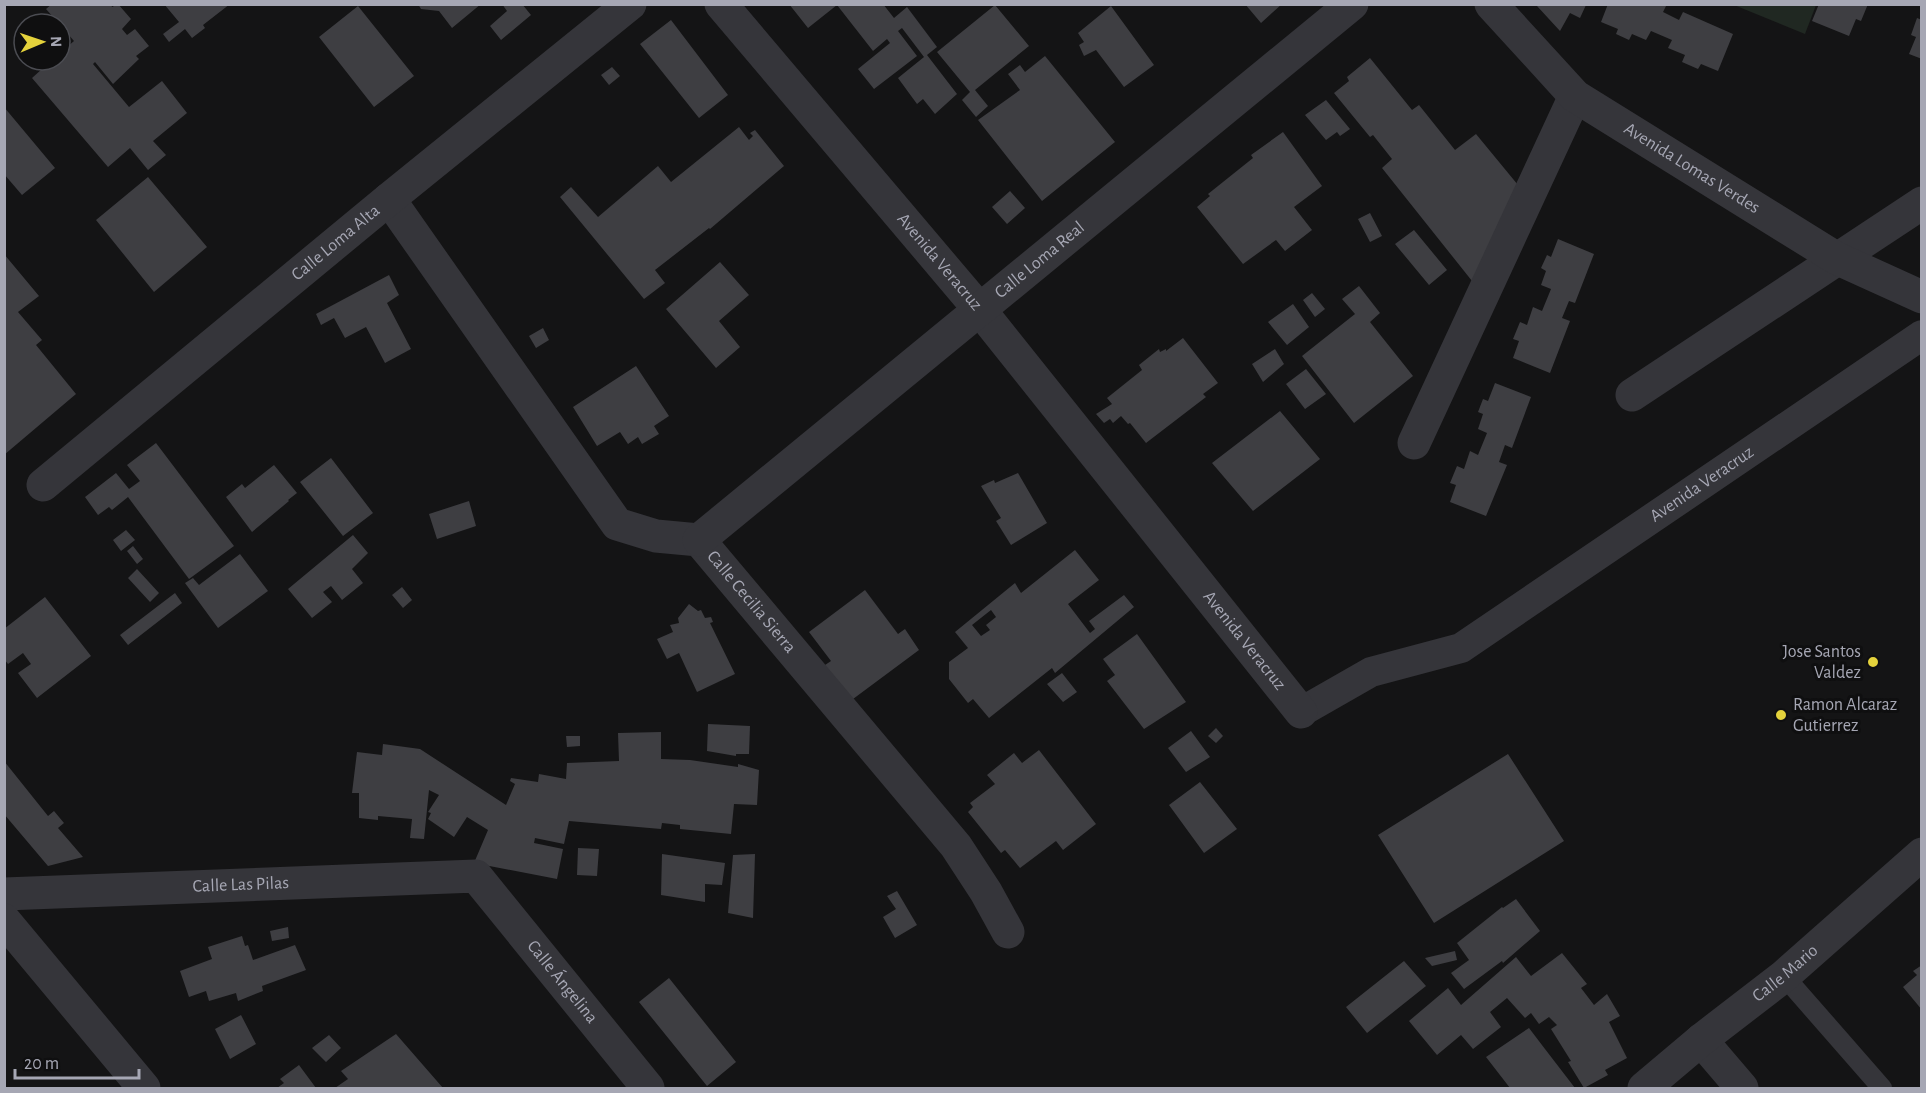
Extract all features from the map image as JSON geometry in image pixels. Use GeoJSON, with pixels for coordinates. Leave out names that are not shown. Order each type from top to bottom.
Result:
{"type":"FeatureCollection","features":[{"type":"Feature","properties":{"kind":"street","name":"Calle Loma Alta"},"geometry":{"type":"LineString","coordinates":[[43,485],[389,199],[630,4]]}},
{"type":"Feature","properties":{"kind":"street","name":"Avenida Veracruz"},"geometry":{"type":"LineString","coordinates":[[721,4],[980,310],[1301,712],[1371,672],[1461,648],[1922,335]]}},
{"type":"Feature","properties":{"kind":"street","name":"Calle Loma Real"},"geometry":{"type":"LineString","coordinates":[[699,540],[1352,4]]}},
{"type":"Feature","properties":{"kind":"street","name":"Avenida Lomas Verdes"},"geometry":{"type":"LineString","coordinates":[[1491,4],[1575,96],[1836,258],[1922,297]]}},
{"type":"Feature","properties":{"kind":"street"},"geometry":{"type":"LineString","coordinates":[[1414,443],[1575,96]]}},
{"type":"Feature","properties":{"kind":"street","name":"Calle Cecilia Sierra"},"geometry":{"type":"LineString","coordinates":[[389,199],[617,524],[656,536],[699,540],[956,846],[986,892],[1008,932]]}},
{"type":"Feature","properties":{"kind":"street"},"geometry":{"type":"LineString","coordinates":[[1632,395],[1922,203]]}},
{"type":"Feature","properties":{"kind":"street","name":"Calle Mario"},"geometry":{"type":"LineString","coordinates":[[1644,1089],[1701,1040],[1784,976],[1922,854]]}},
{"type":"Feature","properties":{"kind":"street","name":"Calle Las Pilas"},"geometry":{"type":"LineString","coordinates":[[4,894],[476,876]]}},
{"type":"Feature","properties":{"kind":"street","name":"Calle Ángelina"},"geometry":{"type":"LineString","coordinates":[[476,876],[648,1089]]}},
{"type":"Feature","properties":{"kind":"street"},"geometry":{"type":"LineString","coordinates":[[4,920],[144,1089]]}},
{"type":"Feature","properties":{"kind":"street"},"geometry":{"type":"LineString","coordinates":[[1701,1040],[1742,1089]]}},
{"type":"Feature","properties":{"kind":"lane"},"geometry":{"type":"LineString","coordinates":[[1784,976],[1882,1089]]}},
{"type":"Feature","properties":{"kind":"shaded area"},"geometry":{"type":"Polygon","coordinates":[[[1816,4],[1805,34],[1734,5],[1816,4]]]}},
{"type":"Feature","properties":{"kind":"building"},"geometry":{"type":"Polygon","coordinates":[[[52,4],[111,4],[112,7],[118,4],[131,19],[122,29],[127,35],[135,29],[149,46],[136,56],[139,59],[113,84],[95,62],[93,64],[129,107],[162,81],[187,113],[153,141],[166,155],[148,170],[130,148],[108,167],[32,78],[39,72],[72,72],[72,43],[74,41],[72,39],[72,12],[49,12],[46,9],[52,4]]]}},
{"type":"Feature","properties":{"kind":"building"},"geometry":{"type":"Polygon","coordinates":[[[164,4],[230,4],[203,25],[205,28],[192,38],[185,29],[169,42],[163,34],[179,22],[164,4]]]}},
{"type":"Feature","properties":{"kind":"building"},"geometry":{"type":"Polygon","coordinates":[[[418,4],[481,4],[452,28],[439,11],[421,9],[418,4]]]}},
{"type":"Feature","properties":{"kind":"building"},"geometry":{"type":"Polygon","coordinates":[[[502,4],[522,4],[531,15],[501,40],[490,26],[507,11],[502,4]]]}},
{"type":"Feature","properties":{"kind":"building"},"geometry":{"type":"Polygon","coordinates":[[[789,4],[883,4],[894,18],[907,7],[937,47],[927,55],[957,94],[935,114],[923,99],[917,104],[898,78],[924,57],[902,28],[898,31],[917,56],[874,89],[858,69],[890,43],[887,39],[873,51],[837,5],[808,28],[789,4]]]}},
{"type":"Feature","properties":{"kind":"building"},"geometry":{"type":"Polygon","coordinates":[[[1245,4],[1282,4],[1261,23],[1245,4]]]}},
{"type":"Feature","properties":{"kind":"building"},"geometry":{"type":"Polygon","coordinates":[[[1538,4],[1586,5],[1580,18],[1570,13],[1560,31],[1537,6],[1538,4]]]}},
{"type":"Feature","properties":{"kind":"building"},"geometry":{"type":"Polygon","coordinates":[[[1608,4],[1661,4],[1666,6],[1663,12],[1679,20],[1683,12],[1733,34],[1718,71],[1701,64],[1698,69],[1682,62],[1685,55],[1668,48],[1672,40],[1651,31],[1646,40],[1632,34],[1629,40],[1616,34],[1618,29],[1601,22],[1608,4]]]}},
{"type":"Feature","properties":{"kind":"building"},"geometry":{"type":"Polygon","coordinates":[[[1819,4],[1868,4],[1861,21],[1856,19],[1849,36],[1812,21],[1819,4]]]}},
{"type":"Feature","properties":{"kind":"building"},"geometry":{"type":"Polygon","coordinates":[[[995,5],[1029,46],[975,90],[988,106],[976,117],[962,100],[970,92],[937,52],[995,5]]]}},
{"type":"Feature","properties":{"kind":"building"},"geometry":{"type":"Polygon","coordinates":[[[358,6],[414,76],[374,107],[319,37],[358,6]]]}},
{"type":"Feature","properties":{"kind":"building"},"geometry":{"type":"Polygon","coordinates":[[[1111,6],[1154,65],[1124,87],[1096,50],[1084,56],[1079,45],[1084,42],[1078,33],[1111,6]]]}},
{"type":"Feature","properties":{"kind":"building"},"geometry":{"type":"Polygon","coordinates":[[[1917,18],[1922,20],[1922,59],[1909,54],[1916,37],[1911,35],[1917,18]]]}},
{"type":"Feature","properties":{"kind":"building"},"geometry":{"type":"Polygon","coordinates":[[[671,20],[728,95],[699,118],[640,44],[671,20]]]}},
{"type":"Feature","properties":{"kind":"building"},"geometry":{"type":"Polygon","coordinates":[[[1045,56],[1115,142],[1042,201],[978,120],[1020,90],[1008,74],[1020,65],[1025,72],[1045,56]]]}},
{"type":"Feature","properties":{"kind":"building"},"geometry":{"type":"Polygon","coordinates":[[[1370,58],[1412,110],[1419,105],[1455,150],[1476,134],[1518,185],[1476,286],[1382,168],[1392,159],[1373,135],[1370,137],[1334,93],[1349,81],[1347,77],[1370,58]]]}},
{"type":"Feature","properties":{"kind":"building"},"geometry":{"type":"Polygon","coordinates":[[[612,67],[620,76],[609,85],[601,75],[612,67]]]}},
{"type":"Feature","properties":{"kind":"building"},"geometry":{"type":"Polygon","coordinates":[[[1326,100],[1350,129],[1340,136],[1337,132],[1326,140],[1305,115],[1326,100]]]}},
{"type":"Feature","properties":{"kind":"building"},"geometry":{"type":"Polygon","coordinates":[[[4,107],[55,168],[22,195],[4,174],[4,107]]]}},
{"type":"Feature","properties":{"kind":"building"},"geometry":{"type":"Polygon","coordinates":[[[739,127],[749,140],[753,136],[750,133],[755,130],[784,166],[710,229],[655,270],[665,283],[644,299],[560,197],[571,187],[598,217],[658,166],[671,182],[739,127]]]}},
{"type":"Feature","properties":{"kind":"building"},"geometry":{"type":"Polygon","coordinates":[[[1283,132],[1322,186],[1294,207],[1312,230],[1285,251],[1276,240],[1243,264],[1197,207],[1210,196],[1208,194],[1253,158],[1251,155],[1283,132]]]}},
{"type":"Feature","properties":{"kind":"building"},"geometry":{"type":"Polygon","coordinates":[[[148,177],[207,247],[154,292],[96,220],[148,177]]]}},
{"type":"Feature","properties":{"kind":"building"},"geometry":{"type":"Polygon","coordinates":[[[1010,191],[1025,208],[1007,224],[992,207],[1010,191]]]}},
{"type":"Feature","properties":{"kind":"building"},"geometry":{"type":"Polygon","coordinates":[[[1370,213],[1382,236],[1370,242],[1358,219],[1370,213]]]}},
{"type":"Feature","properties":{"kind":"building"},"geometry":{"type":"Polygon","coordinates":[[[1414,230],[1447,270],[1429,285],[1395,244],[1414,230]]]}},
{"type":"Feature","properties":{"kind":"building"},"geometry":{"type":"Polygon","coordinates":[[[1558,239],[1594,254],[1575,303],[1569,301],[1562,318],[1570,321],[1550,373],[1513,358],[1519,341],[1513,339],[1520,322],[1527,325],[1533,307],[1542,311],[1551,289],[1541,285],[1546,271],[1541,268],[1547,255],[1551,257],[1558,239]]]}},
{"type":"Feature","properties":{"kind":"building"},"geometry":{"type":"Polygon","coordinates":[[[4,254],[39,296],[18,312],[42,340],[36,345],[76,394],[4,455],[4,254]]]}},
{"type":"Feature","properties":{"kind":"building"},"geometry":{"type":"Polygon","coordinates":[[[720,262],[749,295],[719,321],[740,347],[716,368],[666,309],[720,262]]]}},
{"type":"Feature","properties":{"kind":"building"},"geometry":{"type":"Polygon","coordinates":[[[389,275],[399,295],[387,303],[411,349],[385,363],[366,327],[345,338],[334,318],[321,325],[316,314],[389,275]]]}},
{"type":"Feature","properties":{"kind":"building"},"geometry":{"type":"Polygon","coordinates":[[[1359,286],[1380,313],[1370,322],[1413,376],[1354,423],[1302,356],[1355,314],[1342,299],[1359,286]]]}},
{"type":"Feature","properties":{"kind":"building"},"geometry":{"type":"Polygon","coordinates":[[[1312,293],[1325,309],[1315,317],[1303,300],[1312,293]]]}},
{"type":"Feature","properties":{"kind":"building"},"geometry":{"type":"Polygon","coordinates":[[[1293,304],[1309,327],[1287,345],[1268,322],[1293,304]]]}},
{"type":"Feature","properties":{"kind":"building"},"geometry":{"type":"Polygon","coordinates":[[[543,328],[549,340],[536,348],[529,336],[543,328]]]}},
{"type":"Feature","properties":{"kind":"building"},"geometry":{"type":"Polygon","coordinates":[[[1183,338],[1218,383],[1203,394],[1206,397],[1146,443],[1130,423],[1128,424],[1121,416],[1113,423],[1110,419],[1104,423],[1096,414],[1112,404],[1107,398],[1142,370],[1139,365],[1159,349],[1160,352],[1166,349],[1166,351],[1183,338]]]}},
{"type":"Feature","properties":{"kind":"building"},"geometry":{"type":"Polygon","coordinates":[[[1275,349],[1284,364],[1263,382],[1252,364],[1275,349]]]}},
{"type":"Feature","properties":{"kind":"building"},"geometry":{"type":"Polygon","coordinates":[[[636,366],[669,416],[654,426],[659,434],[642,444],[638,437],[628,444],[620,432],[597,446],[573,407],[636,366]]]}},
{"type":"Feature","properties":{"kind":"building"},"geometry":{"type":"Polygon","coordinates":[[[1306,369],[1326,394],[1305,409],[1286,384],[1306,369]]]}},
{"type":"Feature","properties":{"kind":"building"},"geometry":{"type":"Polygon","coordinates":[[[1495,383],[1531,397],[1512,448],[1505,445],[1499,462],[1507,465],[1486,516],[1450,502],[1456,485],[1450,483],[1457,466],[1464,469],[1470,451],[1478,455],[1487,433],[1478,429],[1483,414],[1478,412],[1483,399],[1488,401],[1495,383]]]}},
{"type":"Feature","properties":{"kind":"building"},"geometry":{"type":"Polygon","coordinates":[[[1280,411],[1320,459],[1253,511],[1212,463],[1280,411]]]}},
{"type":"Feature","properties":{"kind":"building"},"geometry":{"type":"Polygon","coordinates":[[[156,443],[234,546],[189,579],[128,497],[112,510],[109,507],[98,515],[85,497],[116,473],[129,489],[140,481],[127,465],[156,443]]]}},
{"type":"Feature","properties":{"kind":"building"},"geometry":{"type":"Polygon","coordinates":[[[331,458],[373,513],[343,536],[300,482],[331,458]]]}},
{"type":"Feature","properties":{"kind":"building"},"geometry":{"type":"Polygon","coordinates":[[[274,465],[297,493],[252,532],[226,497],[242,484],[245,488],[274,465]]]}},
{"type":"Feature","properties":{"kind":"building"},"geometry":{"type":"Polygon","coordinates":[[[1018,473],[1047,523],[1011,545],[996,521],[1001,518],[981,486],[994,480],[995,483],[1018,473]]]}},
{"type":"Feature","properties":{"kind":"building"},"geometry":{"type":"Polygon","coordinates":[[[469,501],[476,526],[437,539],[429,514],[469,501]]]}},
{"type":"Feature","properties":{"kind":"building"},"geometry":{"type":"Polygon","coordinates":[[[126,530],[135,540],[121,551],[113,540],[126,530]]]}},
{"type":"Feature","properties":{"kind":"building"},"geometry":{"type":"Polygon","coordinates":[[[353,535],[368,553],[352,569],[363,583],[342,600],[331,586],[323,592],[332,602],[312,618],[288,589],[353,535]]]}},
{"type":"Feature","properties":{"kind":"building"},"geometry":{"type":"Polygon","coordinates":[[[133,546],[143,559],[137,564],[127,551],[133,546]]]}},
{"type":"Feature","properties":{"kind":"building"},"geometry":{"type":"Polygon","coordinates":[[[1075,550],[1099,580],[1068,604],[1090,633],[1095,629],[1089,621],[1124,595],[1134,607],[1055,673],[1052,668],[989,718],[973,699],[968,703],[949,679],[949,662],[968,648],[955,632],[1015,583],[1021,593],[1075,550]],[[991,610],[972,625],[981,636],[990,630],[986,625],[996,617],[991,610]]]}},
{"type":"Feature","properties":{"kind":"building"},"geometry":{"type":"Polygon","coordinates":[[[240,554],[268,591],[218,628],[185,583],[193,578],[199,585],[240,554]]]}},
{"type":"Feature","properties":{"kind":"building"},"geometry":{"type":"Polygon","coordinates":[[[137,569],[159,593],[150,602],[128,578],[137,569]]]}},
{"type":"Feature","properties":{"kind":"building"},"geometry":{"type":"Polygon","coordinates":[[[402,587],[412,600],[403,608],[392,595],[402,587]]]}},
{"type":"Feature","properties":{"kind":"building"},"geometry":{"type":"Polygon","coordinates":[[[865,590],[898,634],[905,629],[919,650],[849,702],[822,667],[831,661],[809,632],[865,590]]]}},
{"type":"Feature","properties":{"kind":"building"},"geometry":{"type":"Polygon","coordinates":[[[175,593],[182,603],[128,645],[120,635],[175,593]]]}},
{"type":"Feature","properties":{"kind":"building"},"geometry":{"type":"Polygon","coordinates":[[[45,597],[91,656],[37,698],[18,673],[31,664],[23,653],[8,664],[4,659],[4,629],[45,597]]]}},
{"type":"Feature","properties":{"kind":"building"},"geometry":{"type":"Polygon","coordinates":[[[689,604],[698,611],[701,610],[705,618],[711,617],[713,622],[710,623],[735,674],[697,692],[679,653],[667,659],[657,639],[673,632],[670,625],[679,623],[678,618],[689,604]]]}},
{"type":"Feature","properties":{"kind":"building"},"geometry":{"type":"Polygon","coordinates":[[[1137,634],[1186,702],[1144,729],[1107,681],[1115,675],[1103,659],[1137,634]]]}},
{"type":"Feature","properties":{"kind":"building"},"geometry":{"type":"Polygon","coordinates":[[[1062,673],[1077,692],[1063,702],[1047,684],[1062,673]]]}},
{"type":"Feature","properties":{"kind":"building"},"geometry":{"type":"Polygon","coordinates":[[[708,724],[750,726],[749,754],[736,754],[736,756],[707,751],[708,724]]]}},
{"type":"Feature","properties":{"kind":"building"},"geometry":{"type":"Polygon","coordinates":[[[1216,728],[1223,736],[1216,743],[1208,736],[1216,728]]]}},
{"type":"Feature","properties":{"kind":"building"},"geometry":{"type":"Polygon","coordinates":[[[1191,731],[1210,757],[1186,772],[1168,748],[1191,731]]]}},
{"type":"Feature","properties":{"kind":"building"},"geometry":{"type":"Polygon","coordinates":[[[661,732],[661,759],[690,760],[738,767],[738,764],[759,770],[757,805],[734,804],[731,834],[680,829],[680,825],[662,823],[661,829],[569,821],[564,844],[535,838],[534,843],[563,849],[557,879],[474,863],[488,830],[467,817],[454,837],[428,819],[431,813],[428,812],[439,795],[429,790],[424,839],[410,838],[412,819],[378,816],[378,820],[359,818],[359,793],[352,793],[357,752],[382,755],[383,744],[420,749],[506,805],[515,784],[510,781],[511,778],[538,782],[539,774],[566,779],[567,763],[619,761],[618,733],[661,732]]]}},
{"type":"Feature","properties":{"kind":"building"},"geometry":{"type":"Polygon","coordinates":[[[566,736],[580,736],[580,746],[567,747],[566,736]]]}},
{"type":"Feature","properties":{"kind":"building"},"geometry":{"type":"Polygon","coordinates":[[[1039,750],[1096,824],[1063,850],[1056,841],[1020,868],[1005,850],[1001,853],[968,812],[973,807],[970,803],[995,784],[987,775],[1014,753],[1022,763],[1039,750]]]}},
{"type":"Feature","properties":{"kind":"building"},"geometry":{"type":"Polygon","coordinates":[[[1508,754],[1564,841],[1434,923],[1378,835],[1508,754]]]}},
{"type":"Feature","properties":{"kind":"building"},"geometry":{"type":"Polygon","coordinates":[[[4,761],[48,816],[54,811],[64,823],[58,828],[83,857],[48,866],[4,814],[4,761]]]}},
{"type":"Feature","properties":{"kind":"building"},"geometry":{"type":"Polygon","coordinates":[[[1200,782],[1237,829],[1204,853],[1169,805],[1200,782]]]}},
{"type":"Feature","properties":{"kind":"building"},"geometry":{"type":"Polygon","coordinates":[[[578,848],[599,849],[597,876],[577,875],[578,848]]]}},
{"type":"Feature","properties":{"kind":"building"},"geometry":{"type":"Polygon","coordinates":[[[662,854],[725,863],[722,885],[705,884],[705,902],[661,895],[662,854]]]}},
{"type":"Feature","properties":{"kind":"building"},"geometry":{"type":"Polygon","coordinates":[[[755,854],[753,918],[728,913],[733,855],[755,854]]]}},
{"type":"Feature","properties":{"kind":"building"},"geometry":{"type":"Polygon","coordinates":[[[897,891],[917,925],[895,938],[883,917],[896,909],[887,896],[897,891]]]}},
{"type":"Feature","properties":{"kind":"building"},"geometry":{"type":"Polygon","coordinates":[[[1516,899],[1540,931],[1503,963],[1502,961],[1464,989],[1451,973],[1469,960],[1457,943],[1502,907],[1516,899]]]}},
{"type":"Feature","properties":{"kind":"building"},"geometry":{"type":"Polygon","coordinates":[[[288,927],[289,938],[272,941],[270,931],[288,927]]]}},
{"type":"Feature","properties":{"kind":"building"},"geometry":{"type":"Polygon","coordinates":[[[242,936],[253,960],[295,945],[306,970],[262,986],[263,991],[238,1001],[236,993],[209,1001],[206,991],[189,997],[180,971],[212,959],[208,947],[242,936]]]}},
{"type":"Feature","properties":{"kind":"building"},"geometry":{"type":"Polygon","coordinates":[[[1455,951],[1457,960],[1432,966],[1425,958],[1455,951]]]}},
{"type":"Feature","properties":{"kind":"building"},"geometry":{"type":"Polygon","coordinates":[[[1562,953],[1587,984],[1581,988],[1594,1005],[1607,994],[1620,1016],[1609,1022],[1627,1058],[1605,1070],[1608,1075],[1584,1088],[1568,1062],[1571,1061],[1551,1029],[1557,1025],[1549,1017],[1539,1024],[1531,1013],[1525,1018],[1507,998],[1490,1012],[1501,1027],[1473,1049],[1461,1035],[1437,1055],[1409,1021],[1448,988],[1461,1005],[1516,957],[1531,976],[1562,953]]]}},
{"type":"Feature","properties":{"kind":"building"},"geometry":{"type":"Polygon","coordinates":[[[1404,961],[1426,986],[1367,1033],[1346,1007],[1404,961]]]}},
{"type":"Feature","properties":{"kind":"building"},"geometry":{"type":"Polygon","coordinates":[[[1922,965],[1922,1010],[1903,987],[1917,975],[1913,971],[1922,965]]]}},
{"type":"Feature","properties":{"kind":"building"},"geometry":{"type":"Polygon","coordinates":[[[669,978],[736,1062],[707,1086],[639,1002],[669,978]]]}},
{"type":"Feature","properties":{"kind":"building"},"geometry":{"type":"Polygon","coordinates":[[[241,1015],[256,1044],[230,1059],[215,1029],[241,1015]]]}},
{"type":"Feature","properties":{"kind":"building"},"geometry":{"type":"Polygon","coordinates":[[[1529,1028],[1575,1088],[1510,1088],[1486,1057],[1529,1028]]]}},
{"type":"Feature","properties":{"kind":"building"},"geometry":{"type":"Polygon","coordinates":[[[396,1034],[443,1088],[335,1088],[348,1079],[341,1071],[396,1034]]]}},
{"type":"Feature","properties":{"kind":"building"},"geometry":{"type":"Polygon","coordinates":[[[329,1035],[341,1048],[326,1062],[312,1048],[329,1035]]]}},
{"type":"Feature","properties":{"kind":"building"},"geometry":{"type":"Polygon","coordinates":[[[299,1065],[316,1088],[277,1088],[284,1083],[280,1079],[299,1065]]]}},
{"type":"Feature","properties":{"kind":"place","name":"Jose Santos Valdez"},"geometry":{"type":"Point","coordinates":[1873,662]}},
{"type":"Feature","properties":{"kind":"place","name":"Ramon Alcaraz Gutierrez"},"geometry":{"type":"Point","coordinates":[1781,715]}}]}
